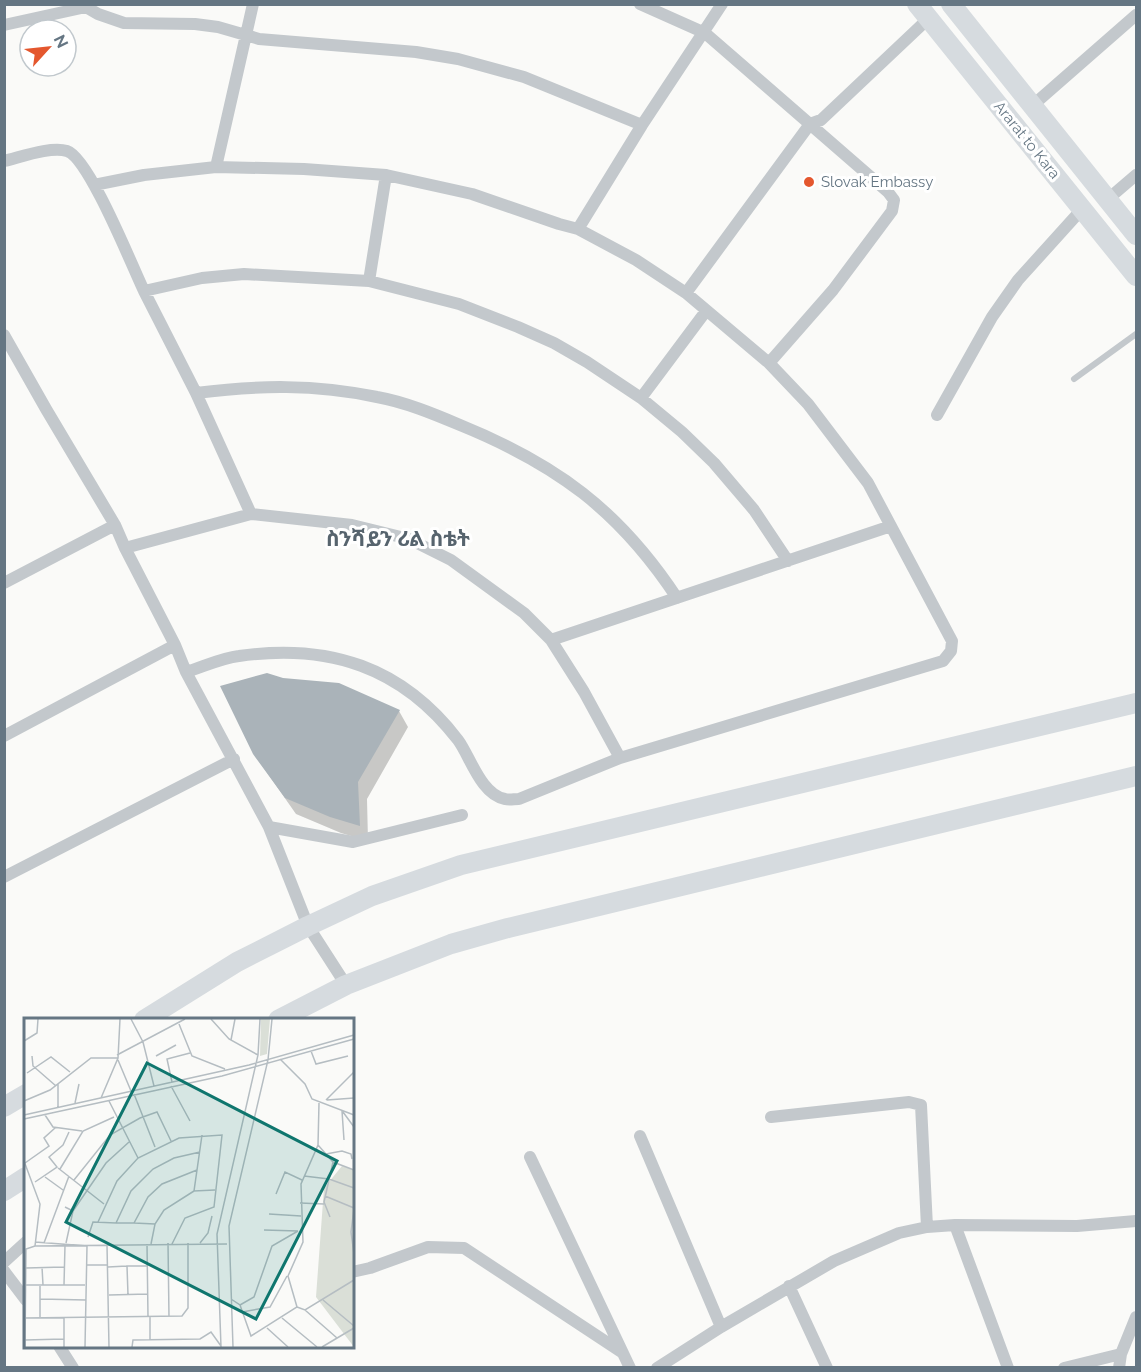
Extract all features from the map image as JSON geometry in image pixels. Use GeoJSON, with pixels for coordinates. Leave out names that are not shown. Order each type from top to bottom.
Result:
{"type":"FeatureCollection","features":[{"type":"Feature","properties":{"kind":"main road","name":"Ararat to Kara"},"geometry":{"type":"LineString","coordinates":[[951,4],[1137,235]]}},
{"type":"Feature","properties":{"kind":"main road","name":"Ararat to Kara"},"geometry":{"type":"LineString","coordinates":[[923,11],[1137,276]]}},
{"type":"Feature","properties":{"kind":"main road"},"geometry":{"type":"LineString","coordinates":[[1054,173],[1072,156]]}},
{"type":"Feature","properties":{"kind":"main road"},"geometry":{"type":"LineString","coordinates":[[147,1018],[237,962],[308,926],[372,896],[461,865],[1137,703]]}},
{"type":"Feature","properties":{"kind":"main road"},"geometry":{"type":"LineString","coordinates":[[282,1018],[346,985],[451,944],[508,928],[1137,776]]}},
{"type":"Feature","properties":{"kind":"main road"},"geometry":{"type":"LineString","coordinates":[[4,1107],[24,1095]]}},
{"type":"Feature","properties":{"kind":"main road"},"geometry":{"type":"LineString","coordinates":[[4,1191],[24,1178]]}},
{"type":"Feature","properties":{"kind":"street"},"geometry":{"type":"LineString","coordinates":[[216,167],[253,4]]}},
{"type":"Feature","properties":{"kind":"street"},"geometry":{"type":"LineString","coordinates":[[640,4],[705,33],[888,192],[894,201],[892,211],[833,290],[769,363]]}},
{"type":"Feature","properties":{"kind":"street"},"geometry":{"type":"LineString","coordinates":[[578,229],[642,125],[705,33],[722,4]]}},
{"type":"Feature","properties":{"kind":"street"},"geometry":{"type":"LineString","coordinates":[[4,25],[85,6],[98,14],[124,23],[195,24],[218,27],[259,39],[416,52],[458,59],[524,77],[642,125]]}},
{"type":"Feature","properties":{"kind":"street"},"geometry":{"type":"LineString","coordinates":[[686,293],[810,124],[821,120],[923,11]]}},
{"type":"Feature","properties":{"kind":"street"},"geometry":{"type":"LineString","coordinates":[[1032,106],[1137,15]]}},
{"type":"Feature","properties":{"kind":"street"},"geometry":{"type":"LineString","coordinates":[[4,161],[57,149],[69,152],[78,158],[94,185],[196,393],[251,514]]}},
{"type":"Feature","properties":{"kind":"street"},"geometry":{"type":"LineString","coordinates":[[94,185],[216,167],[304,169],[386,175],[472,194],[578,229],[636,260],[686,293],[769,363],[808,404],[867,483],[952,640],[951,651],[943,661],[620,758],[519,799],[503,799],[489,789],[477,776],[459,741],[431,710],[405,687],[370,668],[324,656],[278,654],[237,656],[186,672]]}},
{"type":"Feature","properties":{"kind":"street"},"geometry":{"type":"LineString","coordinates":[[369,281],[386,175]]}},
{"type":"Feature","properties":{"kind":"street"},"geometry":{"type":"LineString","coordinates":[[1108,199],[1137,175]]}},
{"type":"Feature","properties":{"kind":"street"},"geometry":{"type":"LineString","coordinates":[[937,415],[992,317],[1018,280],[1083,208]]}},
{"type":"Feature","properties":{"kind":"street"},"geometry":{"type":"LineString","coordinates":[[144,291],[202,279],[244,274],[369,281],[459,304],[518,327],[571,353],[641,398],[682,432],[714,464],[754,510],[788,561]]}},
{"type":"Feature","properties":{"kind":"street"},"geometry":{"type":"LineString","coordinates":[[641,398],[706,311]]}},
{"type":"Feature","properties":{"kind":"street"},"geometry":{"type":"LineString","coordinates":[[4,335],[115,525],[124,548],[175,645],[186,672],[269,827],[308,926],[346,985]]}},
{"type":"Feature","properties":{"kind":"street"},"geometry":{"type":"LineString","coordinates":[[196,393],[284,386],[379,397],[441,417],[499,441],[553,470],[583,492],[640,546],[677,598]]}},
{"type":"Feature","properties":{"kind":"street"},"geometry":{"type":"LineString","coordinates":[[124,548],[251,514],[352,525],[410,539],[451,560],[497,592],[524,613],[551,640],[584,692],[620,758]]}},
{"type":"Feature","properties":{"kind":"street"},"geometry":{"type":"LineString","coordinates":[[4,584],[115,525]]}},
{"type":"Feature","properties":{"kind":"street"},"geometry":{"type":"LineString","coordinates":[[551,640],[891,526]]}},
{"type":"Feature","properties":{"kind":"street"},"geometry":{"type":"LineString","coordinates":[[4,736],[175,645]]}},
{"type":"Feature","properties":{"kind":"street"},"geometry":{"type":"LineString","coordinates":[[4,877],[234,759]]}},
{"type":"Feature","properties":{"kind":"street"},"geometry":{"type":"LineString","coordinates":[[269,827],[353,842],[462,815]]}},
{"type":"Feature","properties":{"kind":"street"},"geometry":{"type":"LineString","coordinates":[[771,1117],[909,1102],[921,1106],[927,1227]]}},
{"type":"Feature","properties":{"kind":"street"},"geometry":{"type":"LineString","coordinates":[[640,1136],[721,1326]]}},
{"type":"Feature","properties":{"kind":"street"},"geometry":{"type":"LineString","coordinates":[[530,1157],[630,1368]]}},
{"type":"Feature","properties":{"kind":"street"},"geometry":{"type":"LineString","coordinates":[[657,1368],[721,1326],[789,1286],[834,1261],[899,1233],[927,1227],[955,1225],[1077,1226],[1137,1221]]}},
{"type":"Feature","properties":{"kind":"street"},"geometry":{"type":"LineString","coordinates":[[955,1225],[1008,1368]]}},
{"type":"Feature","properties":{"kind":"street"},"geometry":{"type":"LineString","coordinates":[[4,1262],[24,1244]]}},
{"type":"Feature","properties":{"kind":"street"},"geometry":{"type":"LineString","coordinates":[[354,1272],[428,1247],[464,1248],[623,1353]]}},
{"type":"Feature","properties":{"kind":"street"},"geometry":{"type":"LineString","coordinates":[[4,1271],[24,1297]]}},
{"type":"Feature","properties":{"kind":"street"},"geometry":{"type":"LineString","coordinates":[[789,1286],[827,1368]]}},
{"type":"Feature","properties":{"kind":"street"},"geometry":{"type":"LineString","coordinates":[[1119,1368],[1121,1354],[1137,1317]]}},
{"type":"Feature","properties":{"kind":"street"},"geometry":{"type":"LineString","coordinates":[[60,1348],[73,1368]]}},
{"type":"Feature","properties":{"kind":"street"},"geometry":{"type":"LineString","coordinates":[[1064,1368],[1121,1354]]}},
{"type":"Feature","properties":{"kind":"lane"},"geometry":{"type":"LineString","coordinates":[[1074,379],[1137,334]]}},
{"type":"Feature","properties":{"kind":"building"},"geometry":{"type":"Polygon","coordinates":[[[267,673],[283,678],[339,683],[400,710],[358,782],[360,826],[330,817],[285,798],[253,754],[220,686],[267,673]]]}},
{"type":"Feature","properties":{"kind":"place","name":"Slovak Embassy"},"geometry":{"type":"Point","coordinates":[809,182]}},
{"type":"Feature","properties":{"kind":"district","name":"ስንሻይን ሪል ስቴት"},"geometry":{"type":"Point","coordinates":[398,538]}}]}
